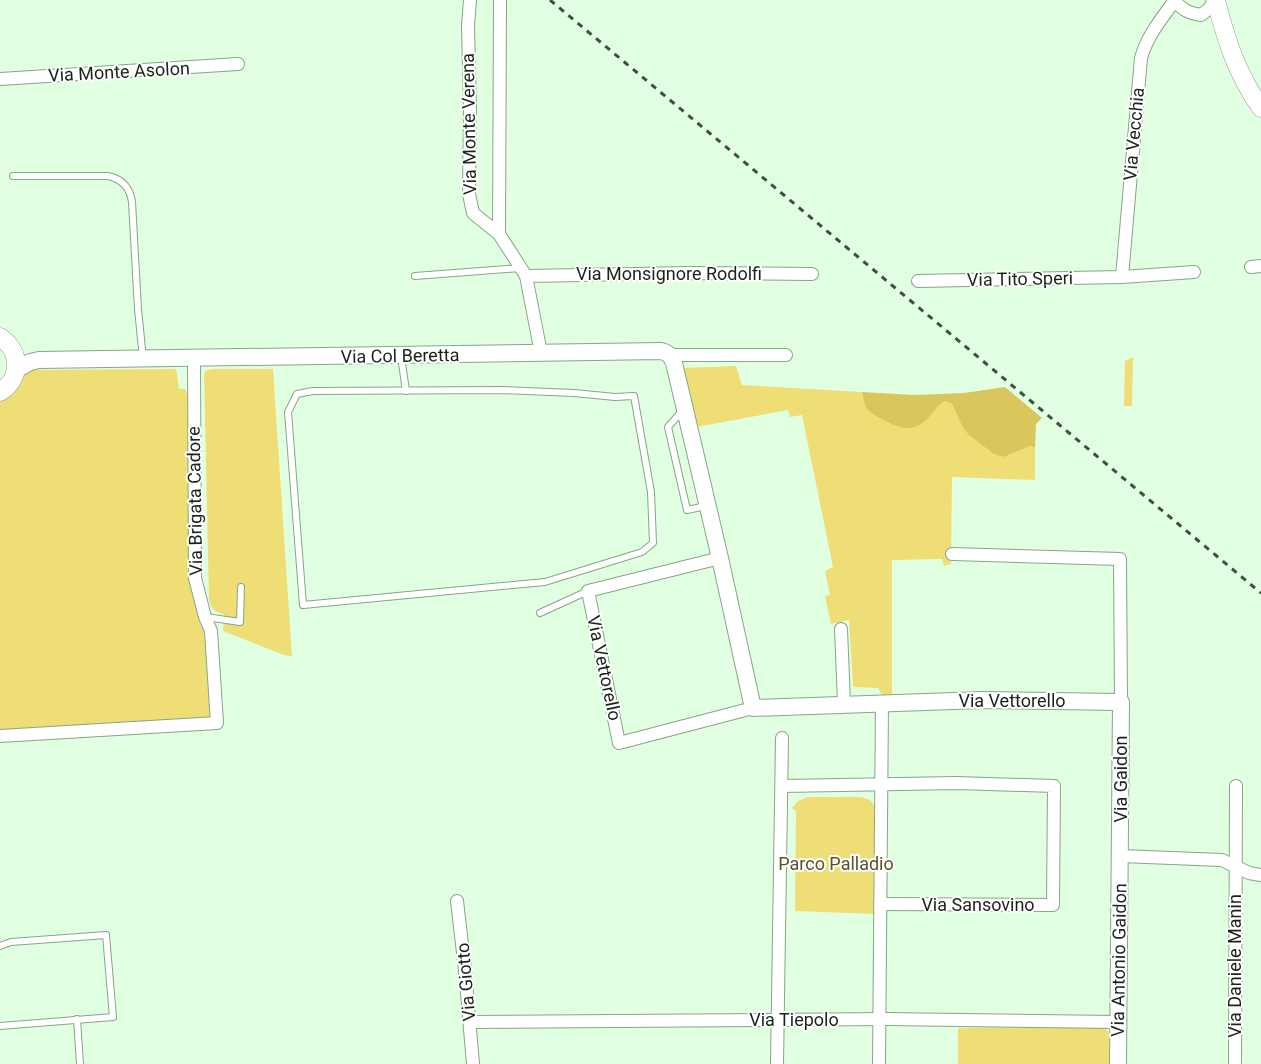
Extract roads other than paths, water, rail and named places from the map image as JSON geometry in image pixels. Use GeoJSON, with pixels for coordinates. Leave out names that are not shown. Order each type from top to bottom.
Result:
{"type":"FeatureCollection","features":[{"type":"Feature","properties":{"kind":"main road"},"geometry":{"type":"LineString","coordinates":[[1214,0],[1233,58],[1248,90],[1261,108]]}},
{"type":"Feature","properties":{"kind":"main road"},"geometry":{"type":"LineString","coordinates":[[0,337],[6,341],[14,352],[17,364],[11,382],[0,392]]}},
{"type":"Feature","properties":{"kind":"street","name":"Via Monte Verena"},"geometry":{"type":"LineString","coordinates":[[470,0],[468,26],[470,108],[469,194],[473,214],[499,234],[524,272]]}},
{"type":"Feature","properties":{"kind":"street","name":"Via Monte Verena"},"geometry":{"type":"LineString","coordinates":[[499,234],[500,0]]}},
{"type":"Feature","properties":{"kind":"street"},"geometry":{"type":"LineString","coordinates":[[1174,0],[1181,8],[1217,24],[1224,32]]}},
{"type":"Feature","properties":{"kind":"street","name":"Via Vecchia"},"geometry":{"type":"LineString","coordinates":[[1122,277],[1141,58],[1144,46],[1150,35],[1174,0]]}},
{"type":"Feature","properties":{"kind":"street"},"geometry":{"type":"LineString","coordinates":[[1200,15],[1210,8],[1214,0]]}},
{"type":"Feature","properties":{"kind":"street","name":"Via Monte Asolon"},"geometry":{"type":"LineString","coordinates":[[0,79],[238,64]]}},
{"type":"Feature","properties":{"kind":"street"},"geometry":{"type":"LineString","coordinates":[[524,272],[541,353]]}},
{"type":"Feature","properties":{"kind":"street","name":"Via Monsignore Rodolfi"},"geometry":{"type":"LineString","coordinates":[[524,272],[812,274]]}},
{"type":"Feature","properties":{"kind":"street","name":"Via Tito Speri"},"geometry":{"type":"LineString","coordinates":[[918,281],[1122,277],[1194,272]]}},
{"type":"Feature","properties":{"kind":"street","name":"Via Col Beretta"},"geometry":{"type":"LineString","coordinates":[[16,370],[30,362],[39,360],[661,351],[670,355],[786,355]]}},
{"type":"Feature","properties":{"kind":"street"},"geometry":{"type":"LineString","coordinates":[[14,352],[39,360]]}},
{"type":"Feature","properties":{"kind":"street"},"geometry":{"type":"LineString","coordinates":[[670,355],[708,506],[753,708]]}},
{"type":"Feature","properties":{"kind":"street","name":"Via Brigata Cadore"},"geometry":{"type":"LineString","coordinates":[[0,736],[217,723],[211,630],[204,617],[195,578],[194,359]]}},
{"type":"Feature","properties":{"kind":"street"},"geometry":{"type":"LineString","coordinates":[[952,554],[1120,559],[1121,702]]}},
{"type":"Feature","properties":{"kind":"street","name":"Via Vettorello"},"geometry":{"type":"LineString","coordinates":[[720,558],[588,591],[619,743],[753,708],[982,700],[1121,702]]}},
{"type":"Feature","properties":{"kind":"street"},"geometry":{"type":"LineString","coordinates":[[841,629],[844,704]]}},
{"type":"Feature","properties":{"kind":"street"},"geometry":{"type":"LineString","coordinates":[[879,1064],[882,702]]}},
{"type":"Feature","properties":{"kind":"street","name":"Via Gaidon"},"geometry":{"type":"LineString","coordinates":[[1121,702],[1121,856]]}},
{"type":"Feature","properties":{"kind":"street"},"geometry":{"type":"LineString","coordinates":[[777,1064],[782,738]]}},
{"type":"Feature","properties":{"kind":"street"},"geometry":{"type":"LineString","coordinates":[[782,786],[881,785]]}},
{"type":"Feature","properties":{"kind":"street","name":"Via Sansovino"},"geometry":{"type":"LineString","coordinates":[[880,904],[1053,905],[1054,796],[1054,786],[881,785]]}},
{"type":"Feature","properties":{"kind":"street","name":"Via Daniele Manin"},"geometry":{"type":"LineString","coordinates":[[1236,786],[1236,1064]]}},
{"type":"Feature","properties":{"kind":"street"},"geometry":{"type":"LineString","coordinates":[[1121,856],[1222,860],[1249,873],[1261,875]]}},
{"type":"Feature","properties":{"kind":"street","name":"Via Antonio Gaidon"},"geometry":{"type":"LineString","coordinates":[[1118,1064],[1121,856]]}},
{"type":"Feature","properties":{"kind":"street","name":"Via Giotto"},"geometry":{"type":"LineString","coordinates":[[457,900],[473,1064]]}},
{"type":"Feature","properties":{"kind":"street","name":"Via Tiepolo"},"geometry":{"type":"LineString","coordinates":[[470,1022],[778,1020],[1118,1022]]}},
{"type":"Feature","properties":{"kind":"lane"},"geometry":{"type":"LineString","coordinates":[[13,176],[108,176],[115,178],[127,187],[132,202],[143,359]]}},
{"type":"Feature","properties":{"kind":"lane"},"geometry":{"type":"LineString","coordinates":[[415,276],[524,272]]}},
{"type":"Feature","properties":{"kind":"lane"},"geometry":{"type":"LineString","coordinates":[[401,356],[406,391]]}},
{"type":"Feature","properties":{"kind":"lane"},"geometry":{"type":"LineString","coordinates":[[503,390],[615,397],[634,396],[651,492],[653,543],[642,552],[544,582],[303,605],[288,412],[297,394],[313,391],[406,391],[503,390]]}},
{"type":"Feature","properties":{"kind":"lane"},"geometry":{"type":"LineString","coordinates":[[204,617],[240,622],[241,587]]}},
{"type":"Feature","properties":{"kind":"lane"},"geometry":{"type":"LineString","coordinates":[[540,613],[588,591]]}},
{"type":"Feature","properties":{"kind":"lane"},"geometry":{"type":"LineString","coordinates":[[0,946],[11,942],[106,935],[113,1017],[0,1026]]}},
{"type":"Feature","properties":{"kind":"lane"},"geometry":{"type":"LineString","coordinates":[[77,1020],[80,1064]]}},
{"type":"Feature","properties":{"kind":"railway"},"geometry":{"type":"LineString","coordinates":[[550,0],[1261,593]]}},
{"type":"Feature","properties":{"kind":"park label","name":"Parco Palladio"},"geometry":{"type":"Point","coordinates":[836,864]}}]}
